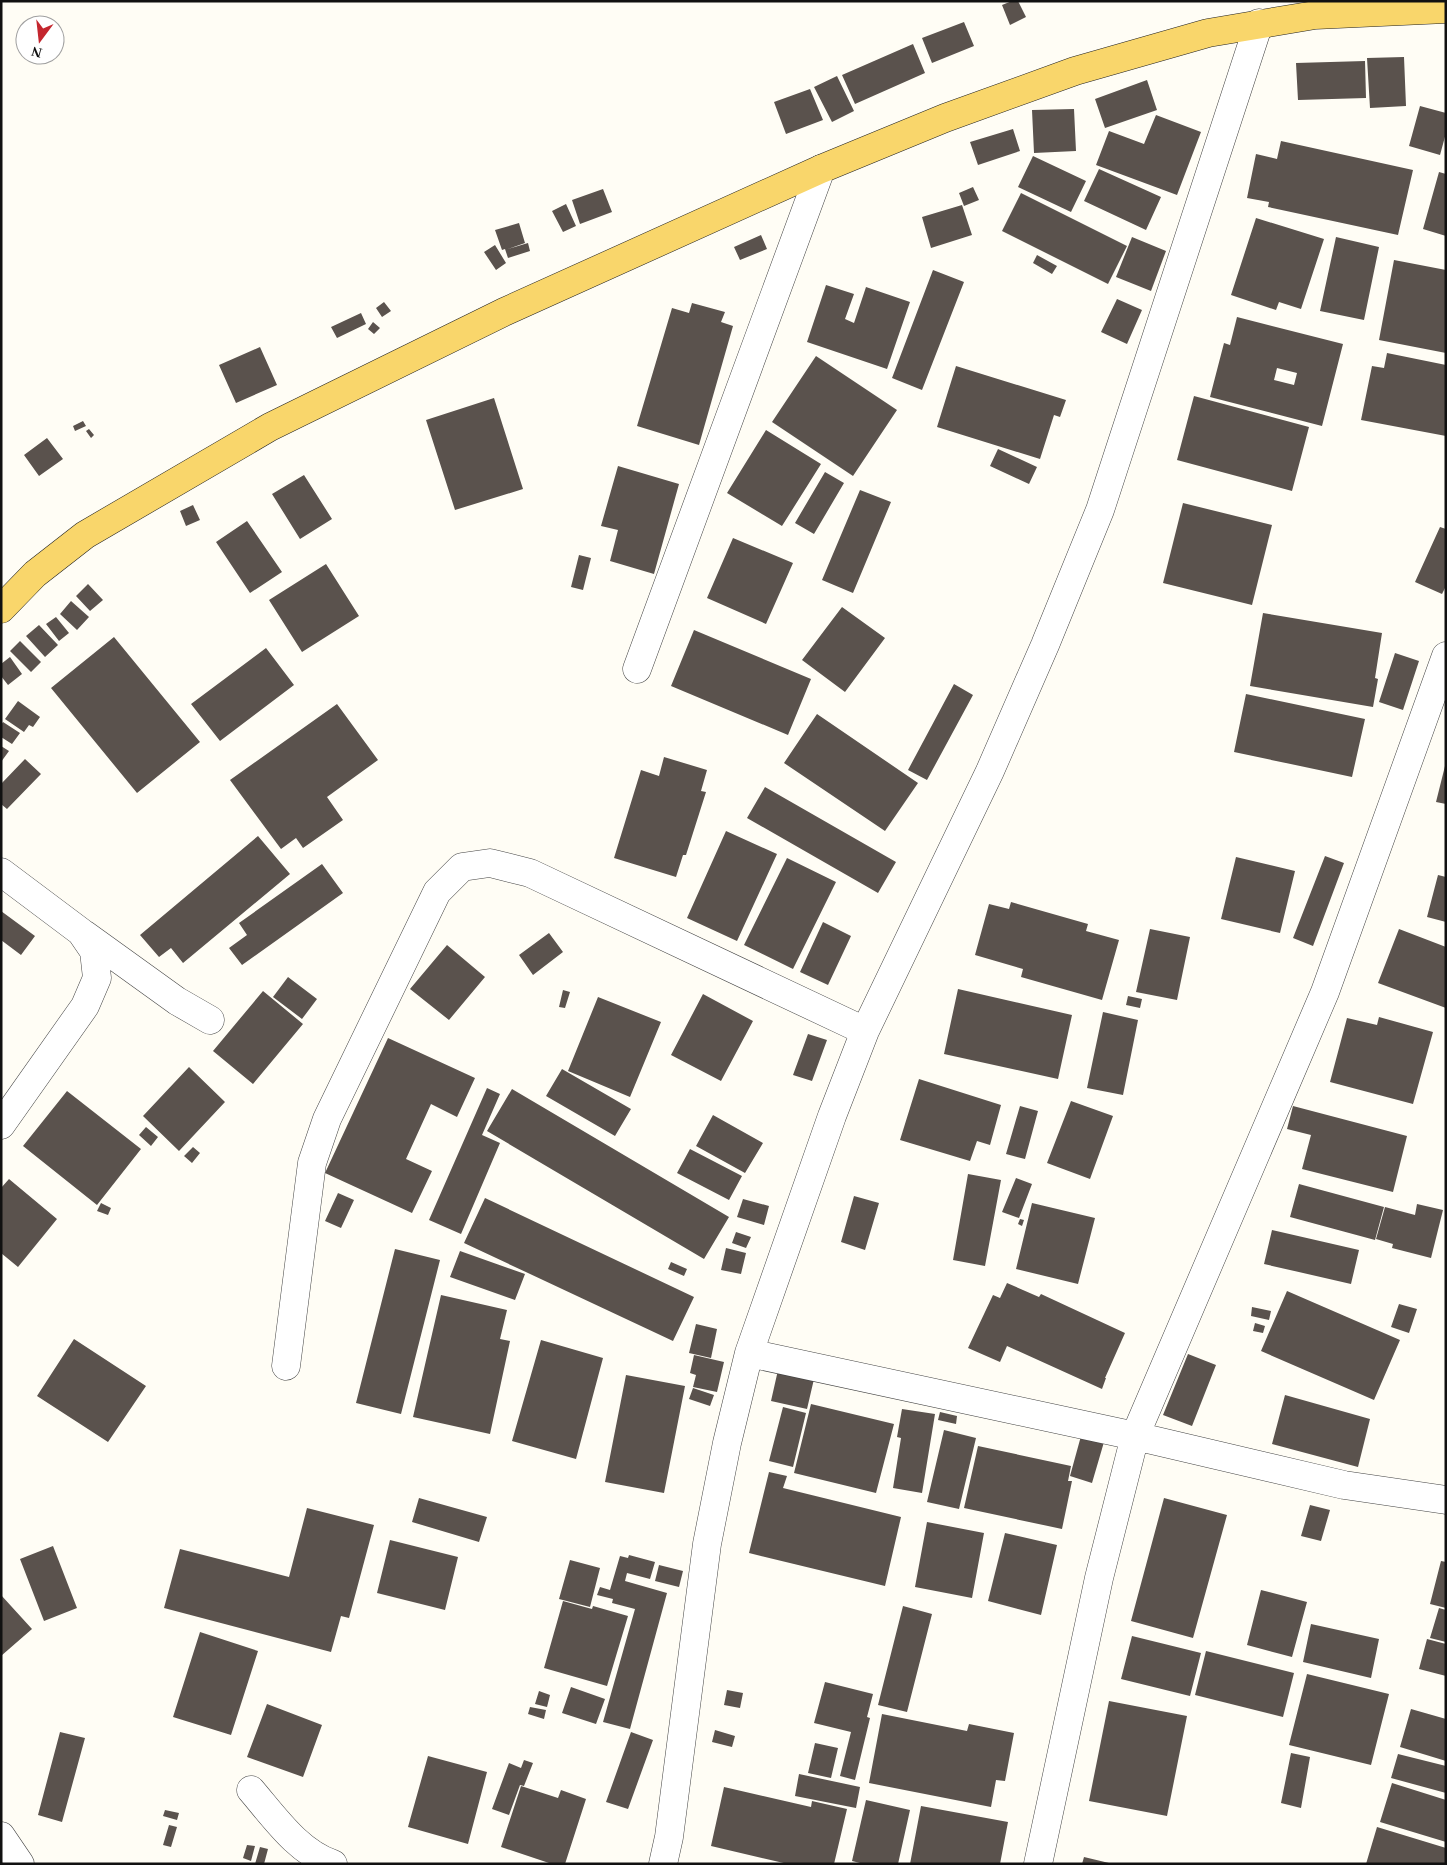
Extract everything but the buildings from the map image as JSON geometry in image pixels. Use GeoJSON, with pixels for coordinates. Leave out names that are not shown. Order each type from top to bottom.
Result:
{"type":"FeatureCollection","features":[{"type":"Feature","properties":{"kind":"main road"},"geometry":{"type":"LineString","coordinates":[[1,609],[35,574],[85,535],[270,427],[504,312],[821,169],[945,118],[1075,71],[1208,33],[1315,14],[1446,9]]}},
{"type":"Feature","properties":{"kind":"street"},"geometry":{"type":"LineString","coordinates":[[663,1864],[669,1837],[707,1544],[727,1443],[749,1353],[832,1116],[866,1031],[994,762],[1045,645],[1100,510],[1259,23]]}},
{"type":"Feature","properties":{"kind":"street"},"geometry":{"type":"LineString","coordinates":[[637,669],[821,169]]}},
{"type":"Feature","properties":{"kind":"street"},"geometry":{"type":"LineString","coordinates":[[1038,1864],[1098,1578],[1135,1436],[1325,992],[1446,656]]}},
{"type":"Feature","properties":{"kind":"street"},"geometry":{"type":"LineString","coordinates":[[286,1366],[312,1163],[327,1119],[437,892],[462,867],[490,863],[530,873],[866,1031]]}},
{"type":"Feature","properties":{"kind":"street"},"geometry":{"type":"LineString","coordinates":[[1,872],[176,1001],[210,1020]]}},
{"type":"Feature","properties":{"kind":"street"},"geometry":{"type":"LineString","coordinates":[[1,1125],[85,1006],[97,978],[94,951],[81,932]]}},
{"type":"Feature","properties":{"kind":"street"},"geometry":{"type":"LineString","coordinates":[[749,1353],[1135,1436],[1344,1485],[1446,1500]]}},
{"type":"Feature","properties":{"kind":"street"},"geometry":{"type":"LineString","coordinates":[[251,1790],[296,1842],[324,1861],[333,1864]]}},
{"type":"Feature","properties":{"kind":"street"},"geometry":{"type":"LineString","coordinates":[[1,1836],[20,1864]]}}]}
